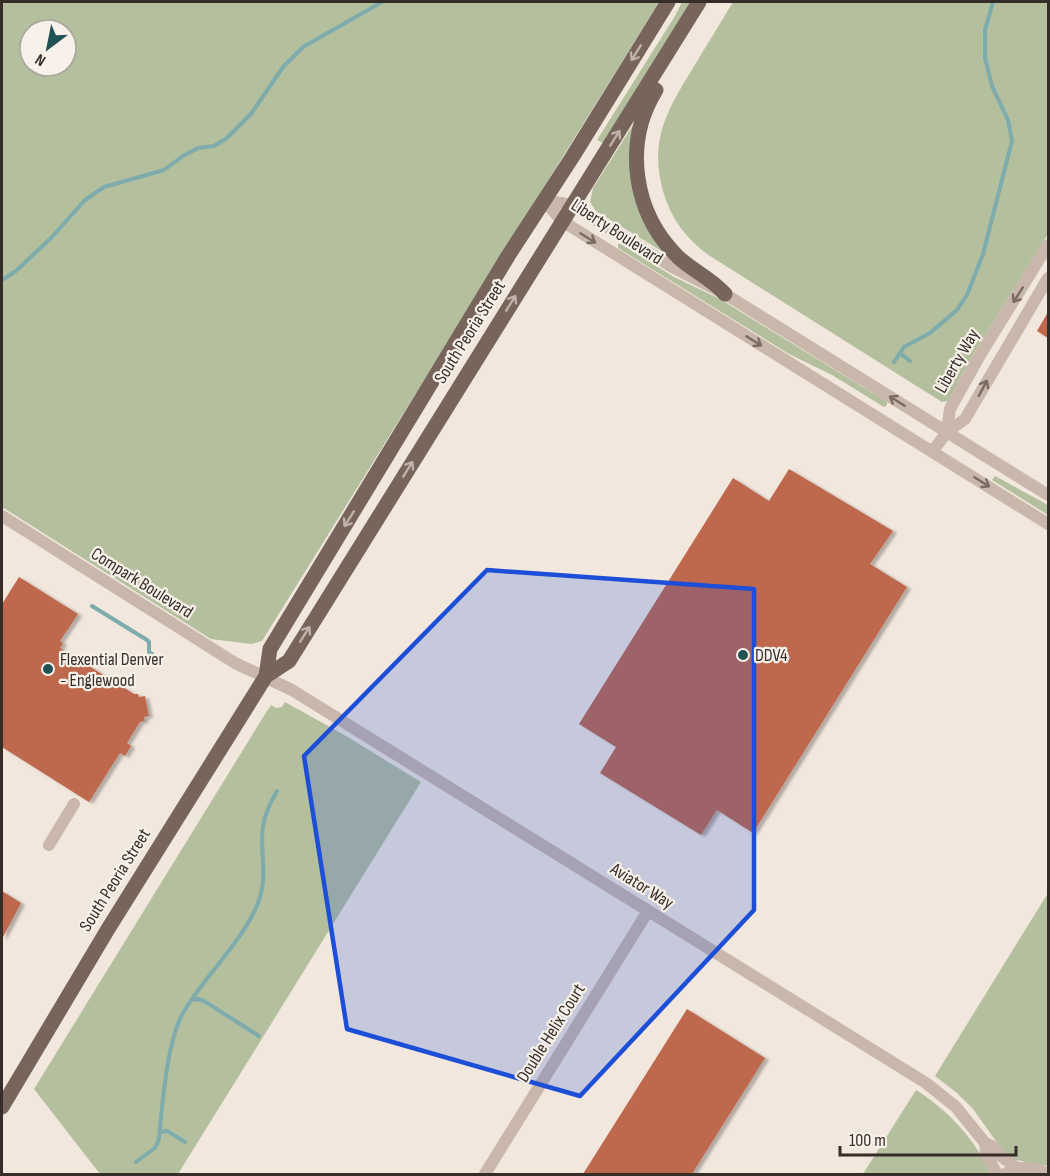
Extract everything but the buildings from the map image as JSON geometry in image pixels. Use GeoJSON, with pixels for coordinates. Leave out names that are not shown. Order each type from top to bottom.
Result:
{"type":"FeatureCollection","features":[{"type":"Feature","properties":{"kind":"main road","name":"South Peoria Street"},"geometry":{"type":"LineString","coordinates":[[2,1107],[114,919],[266,676],[270,649],[484,295],[668,2]]}},
{"type":"Feature","properties":{"kind":"main road","name":"South Peoria Street"},"geometry":{"type":"LineString","coordinates":[[266,676],[289,661],[699,2]]}},
{"type":"Feature","properties":{"kind":"main road"},"geometry":{"type":"LineString","coordinates":[[669,50],[665,74],[647,104],[639,133],[636,165],[641,195],[651,222],[666,243],[685,263],[717,285],[725,294]]}},
{"type":"Feature","properties":{"kind":"street","name":"Liberty Boulevard"},"geometry":{"type":"LineString","coordinates":[[544,200],[572,205],[676,270],[725,294],[1048,495]]}},
{"type":"Feature","properties":{"kind":"street","name":"Liberty Boulevard"},"geometry":{"type":"LineString","coordinates":[[544,200],[562,221],[1048,524]]}},
{"type":"Feature","properties":{"kind":"street","name":"Liberty Way"},"geometry":{"type":"LineString","coordinates":[[947,432],[950,409],[1048,245]]}},
{"type":"Feature","properties":{"kind":"street","name":"Liberty Way"},"geometry":{"type":"LineString","coordinates":[[947,432],[965,418],[1048,278]]}},
{"type":"Feature","properties":{"kind":"street"},"geometry":{"type":"LineString","coordinates":[[932,452],[947,432]]}},
{"type":"Feature","properties":{"kind":"street","name":"Compark Boulevard"},"geometry":{"type":"LineString","coordinates":[[2,516],[235,663],[266,676]]}},
{"type":"Feature","properties":{"kind":"street","name":"Aviator Way"},"geometry":{"type":"LineString","coordinates":[[266,676],[302,695],[932,1087],[961,1112],[985,1143],[993,1146],[1002,1157],[1017,1168]]}},
{"type":"Feature","properties":{"kind":"street"},"geometry":{"type":"LineString","coordinates":[[49,845],[74,804]]}},
{"type":"Feature","properties":{"kind":"street","name":"Double Helix Court"},"geometry":{"type":"LineString","coordinates":[[485,1174],[648,911]]}},
{"type":"Feature","properties":{"kind":"street","name":"Aviator Way"},"geometry":{"type":"LineString","coordinates":[[985,1143],[986,1154],[997,1174]]}},
{"type":"Feature","properties":{"kind":"street"},"geometry":{"type":"LineString","coordinates":[[1005,1174],[1017,1168],[1036,1168],[1048,1174]]}},
{"type":"Feature","properties":{"kind":"highlighted area"},"geometry":{"type":"Polygon","coordinates":[[[487,570],[754,589],[754,910],[580,1096],[347,1029],[304,756],[487,570]]]}},
{"type":"Feature","properties":{"kind":"green space"},"geometry":{"type":"Polygon","coordinates":[[[2,2],[659,2],[262,641],[251,644],[211,639],[2,507],[2,2]]]}},
{"type":"Feature","properties":{"kind":"green space"},"geometry":{"type":"Polygon","coordinates":[[[682,2],[691,2],[603,143],[597,140],[675,16],[682,2]]]}},
{"type":"Feature","properties":{"kind":"green space"},"geometry":{"type":"Polygon","coordinates":[[[733,2],[1048,2],[1048,234],[974,353],[948,401],[942,402],[710,256],[687,236],[670,211],[659,173],[659,141],[663,126],[675,98],[733,2]]]}},
{"type":"Feature","properties":{"kind":"green space"},"geometry":{"type":"Polygon","coordinates":[[[633,125],[633,133],[663,252],[596,211],[590,202],[593,188],[633,125]]]}},
{"type":"Feature","properties":{"kind":"green space"},"geometry":{"type":"Polygon","coordinates":[[[618,244],[674,277],[720,299],[887,402],[887,405],[884,407],[832,375],[789,354],[618,248],[618,244]]]}},
{"type":"Feature","properties":{"kind":"green space"},"geometry":{"type":"Polygon","coordinates":[[[995,476],[1048,505],[1048,515],[992,480],[995,476]]]}},
{"type":"Feature","properties":{"kind":"green space"},"geometry":{"type":"Polygon","coordinates":[[[285,702],[421,782],[178,1174],[100,1174],[34,1089],[267,711],[271,705],[276,708],[282,707],[285,702]]]}},
{"type":"Feature","properties":{"kind":"green space"},"geometry":{"type":"Polygon","coordinates":[[[1048,893],[1048,1166],[1016,1160],[1003,1151],[973,1109],[935,1076],[1048,893]]]}},
{"type":"Feature","properties":{"kind":"green space"},"geometry":{"type":"Polygon","coordinates":[[[916,1090],[960,1126],[977,1149],[991,1174],[863,1174],[916,1090]]]}},
{"type":"Feature","properties":{"kind":"waterway"},"geometry":{"type":"LineString","coordinates":[[2,280],[16,271],[51,238],[85,200],[104,187],[164,170],[198,148],[214,146],[227,138],[251,114],[283,67],[303,47],[382,2]]}},
{"type":"Feature","properties":{"kind":"waterway"},"geometry":{"type":"LineString","coordinates":[[894,362],[904,347],[930,333],[957,310],[967,295],[983,254],[1012,141],[1008,120],[992,86],[985,58],[985,30],[993,2]]}},
{"type":"Feature","properties":{"kind":"waterway"},"geometry":{"type":"LineString","coordinates":[[900,353],[910,361]]}},
{"type":"Feature","properties":{"kind":"waterway"},"geometry":{"type":"LineString","coordinates":[[92,606],[147,640],[149,652],[152,654]]}},
{"type":"Feature","properties":{"kind":"waterway"},"geometry":{"type":"LineString","coordinates":[[136,1162],[155,1148],[159,1139],[169,1056],[177,1025],[201,986],[233,946],[258,903],[263,883],[263,826],[277,791]]}},
{"type":"Feature","properties":{"kind":"waterway"},"geometry":{"type":"LineString","coordinates":[[192,1000],[204,1001],[259,1036]]}},
{"type":"Feature","properties":{"kind":"waterway"},"geometry":{"type":"LineString","coordinates":[[160,1132],[167,1131],[185,1142]]}},
{"type":"Feature","properties":{"kind":"place","name":"DDV4"},"geometry":{"type":"Point","coordinates":[743,655]}},
{"type":"Feature","properties":{"kind":"place","name":"Flexential Denver - Englewood"},"geometry":{"type":"Point","coordinates":[48,669]}}]}
